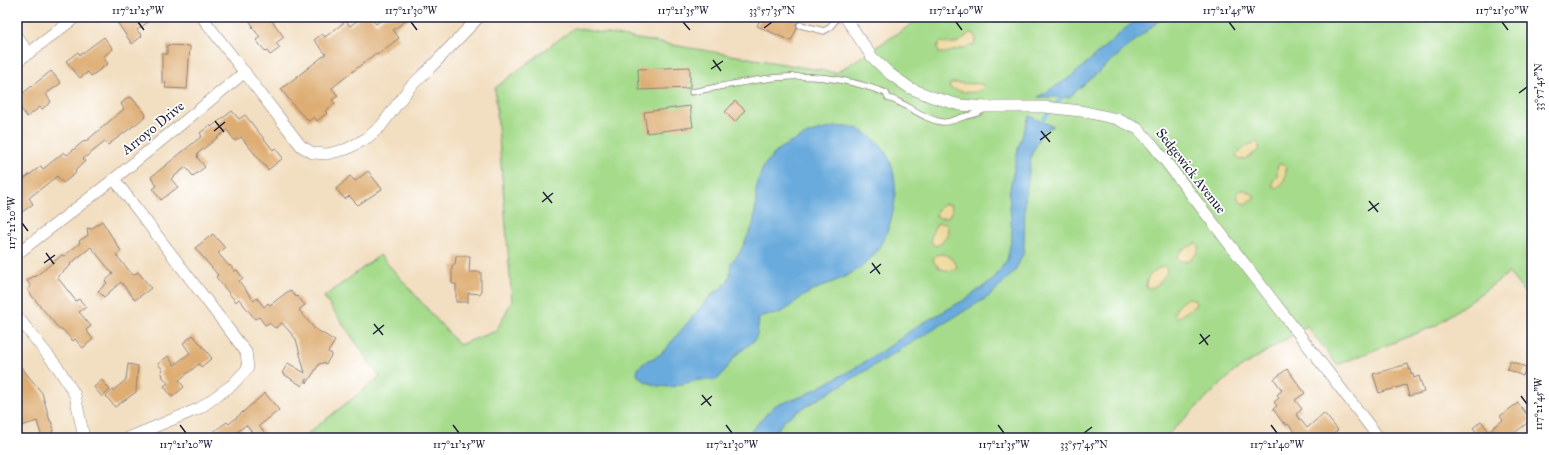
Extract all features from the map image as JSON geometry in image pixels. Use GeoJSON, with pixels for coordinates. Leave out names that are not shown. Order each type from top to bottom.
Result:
{"type":"FeatureCollection","features":[{"type":"Feature","properties":{"kind":"street"},"geometry":{"type":"LineString","coordinates":[[17,62],[76,17]]}},
{"type":"Feature","properties":{"kind":"street"},"geometry":{"type":"LineString","coordinates":[[202,17],[301,146],[313,154],[327,154],[347,149],[367,138],[381,126],[410,87],[479,17]]}},
{"type":"Feature","properties":{"kind":"street","name":"Sedgewick Avenue"},"geometry":{"type":"LineString","coordinates":[[845,17],[872,57],[890,74],[910,88],[932,97],[960,105],[987,107],[1045,107],[1081,111],[1117,119],[1138,129],[1153,145],[1379,438]]}},
{"type":"Feature","properties":{"kind":"street"},"geometry":{"type":"LineString","coordinates":[[17,38],[29,53]]}},
{"type":"Feature","properties":{"kind":"street","name":"Arroyo Drive"},"geometry":{"type":"LineString","coordinates":[[17,254],[114,179],[245,72]]}},
{"type":"Feature","properties":{"kind":"street"},"geometry":{"type":"LineString","coordinates":[[114,179],[246,352],[248,368],[232,385],[200,408],[128,438]]}},
{"type":"Feature","properties":{"kind":"street"},"geometry":{"type":"LineString","coordinates":[[17,316],[59,369],[75,395],[84,438]]}},
{"type":"Feature","properties":{"kind":"lane"},"geometry":{"type":"LineString","coordinates":[[800,25],[824,31],[830,28],[838,17]]}},
{"type":"Feature","properties":{"kind":"lane"},"geometry":{"type":"LineString","coordinates":[[692,92],[765,78],[799,76],[834,78],[865,85],[886,93],[888,98],[898,100],[926,116],[943,123],[964,116],[977,115],[987,107]]}},
{"type":"Feature","properties":{"kind":"green space"},"geometry":{"type":"Polygon","coordinates":[[[923,17],[1532,17],[1532,302],[1509,273],[1435,326],[1337,365],[1307,326],[1235,371],[1164,438],[302,438],[380,377],[324,297],[380,255],[459,345],[496,331],[512,301],[495,88],[574,28],[836,73],[923,17]]]}},
{"type":"Feature","properties":{"kind":"sand"},"geometry":{"type":"Polygon","coordinates":[[[969,33],[975,34],[976,39],[974,45],[945,53],[939,53],[937,46],[941,42],[956,43],[969,33]]]}},
{"type":"Feature","properties":{"kind":"sand"},"geometry":{"type":"Polygon","coordinates":[[[951,83],[982,84],[984,87],[981,90],[973,92],[964,92],[949,87],[951,83]]]}},
{"type":"Feature","properties":{"kind":"sand"},"geometry":{"type":"Polygon","coordinates":[[[1256,142],[1259,145],[1259,150],[1245,159],[1239,160],[1236,157],[1244,148],[1256,142]]]}},
{"type":"Feature","properties":{"kind":"sand"},"geometry":{"type":"Polygon","coordinates":[[[1279,164],[1286,166],[1286,173],[1281,185],[1276,188],[1273,187],[1272,183],[1277,175],[1277,168],[1279,164]]]}},
{"type":"Feature","properties":{"kind":"sand"},"geometry":{"type":"Polygon","coordinates":[[[1245,190],[1254,195],[1254,198],[1245,204],[1240,202],[1237,196],[1238,192],[1245,190]]]}},
{"type":"Feature","properties":{"kind":"sand"},"geometry":{"type":"Polygon","coordinates":[[[945,204],[950,204],[952,208],[951,214],[947,218],[939,218],[936,215],[937,211],[945,204]]]}},
{"type":"Feature","properties":{"kind":"sand"},"geometry":{"type":"Polygon","coordinates":[[[939,223],[947,224],[948,231],[942,243],[936,246],[931,242],[931,237],[934,229],[939,223]]]}},
{"type":"Feature","properties":{"kind":"sand"},"geometry":{"type":"Polygon","coordinates":[[[1196,243],[1199,246],[1198,250],[1191,259],[1188,261],[1180,261],[1177,259],[1177,256],[1181,251],[1196,243]]]}},
{"type":"Feature","properties":{"kind":"sand"},"geometry":{"type":"Polygon","coordinates":[[[942,254],[953,260],[957,266],[955,269],[945,270],[936,265],[933,259],[936,255],[942,254]]]}},
{"type":"Feature","properties":{"kind":"sand"},"geometry":{"type":"Polygon","coordinates":[[[1164,266],[1167,272],[1161,281],[1155,286],[1149,288],[1146,287],[1147,280],[1151,274],[1164,266]]]}},
{"type":"Feature","properties":{"kind":"sand"},"geometry":{"type":"Polygon","coordinates":[[[1189,298],[1196,302],[1195,306],[1176,317],[1174,315],[1177,307],[1181,302],[1189,298]]]}},
{"type":"Feature","properties":{"kind":"water"},"geometry":{"type":"Polygon","coordinates":[[[1142,17],[1163,17],[1069,97],[1038,97],[1071,77],[1126,28],[1142,17]]]}},
{"type":"Feature","properties":{"kind":"water"},"geometry":{"type":"Polygon","coordinates":[[[1029,116],[1053,126],[1043,131],[1031,156],[1025,201],[1024,252],[1015,271],[991,295],[787,418],[776,432],[769,437],[761,439],[741,438],[752,430],[774,406],[803,396],[855,368],[893,344],[914,328],[964,300],[993,280],[1007,260],[1012,236],[1009,194],[1018,149],[1029,116]]]}},
{"type":"Feature","properties":{"kind":"water"},"geometry":{"type":"Polygon","coordinates":[[[834,127],[852,127],[868,134],[886,153],[892,167],[895,183],[895,199],[892,216],[880,246],[864,265],[848,275],[813,290],[780,313],[762,316],[759,319],[755,340],[736,355],[720,377],[716,380],[698,380],[671,387],[658,386],[646,382],[637,375],[639,367],[663,352],[711,295],[727,283],[730,275],[731,263],[740,252],[753,225],[756,205],[756,189],[762,170],[766,163],[780,148],[810,133],[834,127]]]}},
{"type":"Feature","properties":{"kind":"building"},"geometry":{"type":"Polygon","coordinates":[[[115,17],[155,17],[137,30],[142,36],[132,44],[115,17]]]}},
{"type":"Feature","properties":{"kind":"building"},"geometry":{"type":"Polygon","coordinates":[[[247,17],[269,17],[284,37],[276,43],[280,48],[270,55],[267,51],[266,52],[256,40],[260,37],[252,27],[253,26],[247,17]]]}},
{"type":"Feature","properties":{"kind":"building"},"geometry":{"type":"Polygon","coordinates":[[[362,17],[370,17],[376,24],[385,17],[411,17],[393,30],[399,38],[377,55],[376,53],[332,88],[338,96],[332,100],[335,103],[325,111],[327,113],[317,121],[314,117],[309,121],[298,111],[281,89],[326,54],[314,40],[322,34],[325,37],[346,21],[350,26],[362,17]]]}},
{"type":"Feature","properties":{"kind":"building"},"geometry":{"type":"Polygon","coordinates":[[[761,17],[801,17],[800,21],[796,24],[797,28],[791,41],[757,26],[761,17]]]}},
{"type":"Feature","properties":{"kind":"building"},"geometry":{"type":"Polygon","coordinates":[[[104,37],[113,49],[103,57],[108,64],[91,76],[88,72],[80,78],[66,61],[78,52],[80,55],[104,37]]]}},
{"type":"Feature","properties":{"kind":"building"},"geometry":{"type":"Polygon","coordinates":[[[167,45],[190,46],[187,89],[165,88],[166,83],[162,83],[162,54],[167,54],[167,45]]]}},
{"type":"Feature","properties":{"kind":"building"},"geometry":{"type":"Polygon","coordinates":[[[690,67],[690,88],[639,90],[638,69],[690,67]]]}},
{"type":"Feature","properties":{"kind":"building"},"geometry":{"type":"Polygon","coordinates":[[[51,71],[61,83],[46,94],[51,102],[42,109],[40,107],[27,117],[17,103],[17,98],[51,71]]]}},
{"type":"Feature","properties":{"kind":"building"},"geometry":{"type":"Polygon","coordinates":[[[128,97],[132,98],[146,116],[108,145],[105,142],[83,159],[85,161],[75,171],[76,173],[63,183],[57,176],[29,198],[33,204],[22,212],[17,206],[17,184],[41,166],[43,169],[64,152],[67,155],[84,141],[85,142],[124,109],[121,104],[128,97]]]}},
{"type":"Feature","properties":{"kind":"building"},"geometry":{"type":"Polygon","coordinates":[[[735,101],[745,110],[735,122],[725,112],[735,101]]]}},
{"type":"Feature","properties":{"kind":"building"},"geometry":{"type":"Polygon","coordinates":[[[690,106],[693,127],[647,133],[644,112],[690,106]]]}},
{"type":"Feature","properties":{"kind":"building"},"geometry":{"type":"Polygon","coordinates":[[[232,111],[239,119],[245,115],[273,150],[275,148],[283,158],[268,170],[241,137],[235,141],[227,130],[197,154],[197,157],[205,167],[193,176],[186,167],[171,179],[178,187],[161,200],[153,189],[157,186],[151,177],[202,136],[200,133],[210,125],[211,127],[232,111]]]}},
{"type":"Feature","properties":{"kind":"building"},"geometry":{"type":"Polygon","coordinates":[[[368,171],[382,189],[358,205],[349,196],[345,199],[336,189],[350,176],[355,181],[368,171]]]}},
{"type":"Feature","properties":{"kind":"building"},"geometry":{"type":"Polygon","coordinates":[[[102,221],[121,251],[116,255],[133,275],[138,272],[151,288],[135,300],[121,282],[104,297],[98,291],[107,283],[105,281],[113,274],[91,247],[70,264],[71,265],[57,277],[76,301],[79,299],[86,307],[79,312],[91,326],[86,330],[93,339],[83,348],[75,339],[73,341],[62,329],[60,330],[32,296],[28,290],[31,286],[27,281],[34,276],[35,277],[62,255],[64,256],[80,243],[79,241],[88,235],[87,228],[91,229],[102,221]]]}},
{"type":"Feature","properties":{"kind":"building"},"geometry":{"type":"Polygon","coordinates":[[[213,234],[225,248],[218,253],[229,266],[230,265],[235,271],[237,270],[243,278],[239,281],[254,301],[257,298],[264,307],[268,303],[270,305],[290,290],[305,305],[299,310],[314,328],[335,341],[328,352],[332,354],[326,364],[323,362],[322,364],[320,363],[307,383],[306,379],[302,386],[282,373],[288,363],[305,373],[296,339],[282,323],[275,328],[269,323],[265,325],[259,317],[255,319],[239,299],[236,302],[216,277],[218,275],[195,248],[213,234]]]}},
{"type":"Feature","properties":{"kind":"building"},"geometry":{"type":"Polygon","coordinates":[[[456,256],[470,256],[469,272],[481,272],[481,294],[468,293],[468,302],[456,302],[456,284],[452,284],[452,265],[455,265],[456,256]]]}},
{"type":"Feature","properties":{"kind":"building"},"geometry":{"type":"Polygon","coordinates":[[[193,335],[212,358],[201,367],[199,364],[179,380],[184,387],[172,397],[164,386],[168,383],[162,376],[163,375],[161,372],[163,370],[158,364],[168,356],[174,365],[190,353],[183,343],[193,335]]]}},
{"type":"Feature","properties":{"kind":"building"},"geometry":{"type":"Polygon","coordinates":[[[1510,361],[1526,367],[1523,376],[1507,369],[1510,361]]]}},
{"type":"Feature","properties":{"kind":"building"},"geometry":{"type":"Polygon","coordinates":[[[17,362],[42,393],[54,430],[52,431],[53,438],[42,438],[37,421],[22,426],[19,424],[17,419],[17,406],[25,404],[17,395],[17,362]]]}},
{"type":"Feature","properties":{"kind":"building"},"geometry":{"type":"Polygon","coordinates":[[[128,364],[138,366],[136,392],[115,407],[106,396],[126,380],[128,364]]]}},
{"type":"Feature","properties":{"kind":"building"},"geometry":{"type":"Polygon","coordinates":[[[1408,364],[1414,378],[1419,376],[1424,392],[1409,396],[1406,385],[1379,393],[1373,374],[1408,364]]]}},
{"type":"Feature","properties":{"kind":"building"},"geometry":{"type":"Polygon","coordinates":[[[1287,369],[1305,393],[1295,400],[1302,409],[1296,414],[1307,428],[1324,413],[1338,430],[1328,438],[1300,438],[1288,424],[1286,425],[1284,422],[1283,423],[1273,409],[1277,406],[1274,402],[1279,398],[1277,395],[1282,390],[1274,379],[1287,369]]]}},
{"type":"Feature","properties":{"kind":"building"},"geometry":{"type":"Polygon","coordinates":[[[102,380],[110,390],[102,397],[94,387],[102,380]]]}},
{"type":"Feature","properties":{"kind":"building"},"geometry":{"type":"Polygon","coordinates":[[[265,393],[279,410],[259,426],[269,438],[257,438],[246,425],[230,438],[217,438],[213,432],[227,422],[229,424],[265,393]]]}},
{"type":"Feature","properties":{"kind":"building"},"geometry":{"type":"Polygon","coordinates":[[[1518,403],[1531,420],[1508,438],[1490,438],[1486,433],[1503,420],[1500,416],[1518,403]]]}},
{"type":"Feature","properties":{"kind":"building"},"geometry":{"type":"Polygon","coordinates":[[[1481,421],[1488,430],[1480,436],[1473,428],[1481,421]]]}},
{"type":"Feature","properties":{"kind":"waterway"},"geometry":{"type":"LineString","coordinates":[[1054,106],[1065,94]]}},
{"type":"Feature","properties":{"kind":"waterway"},"geometry":{"type":"LineString","coordinates":[[1040,124],[1050,110]]}}]}
